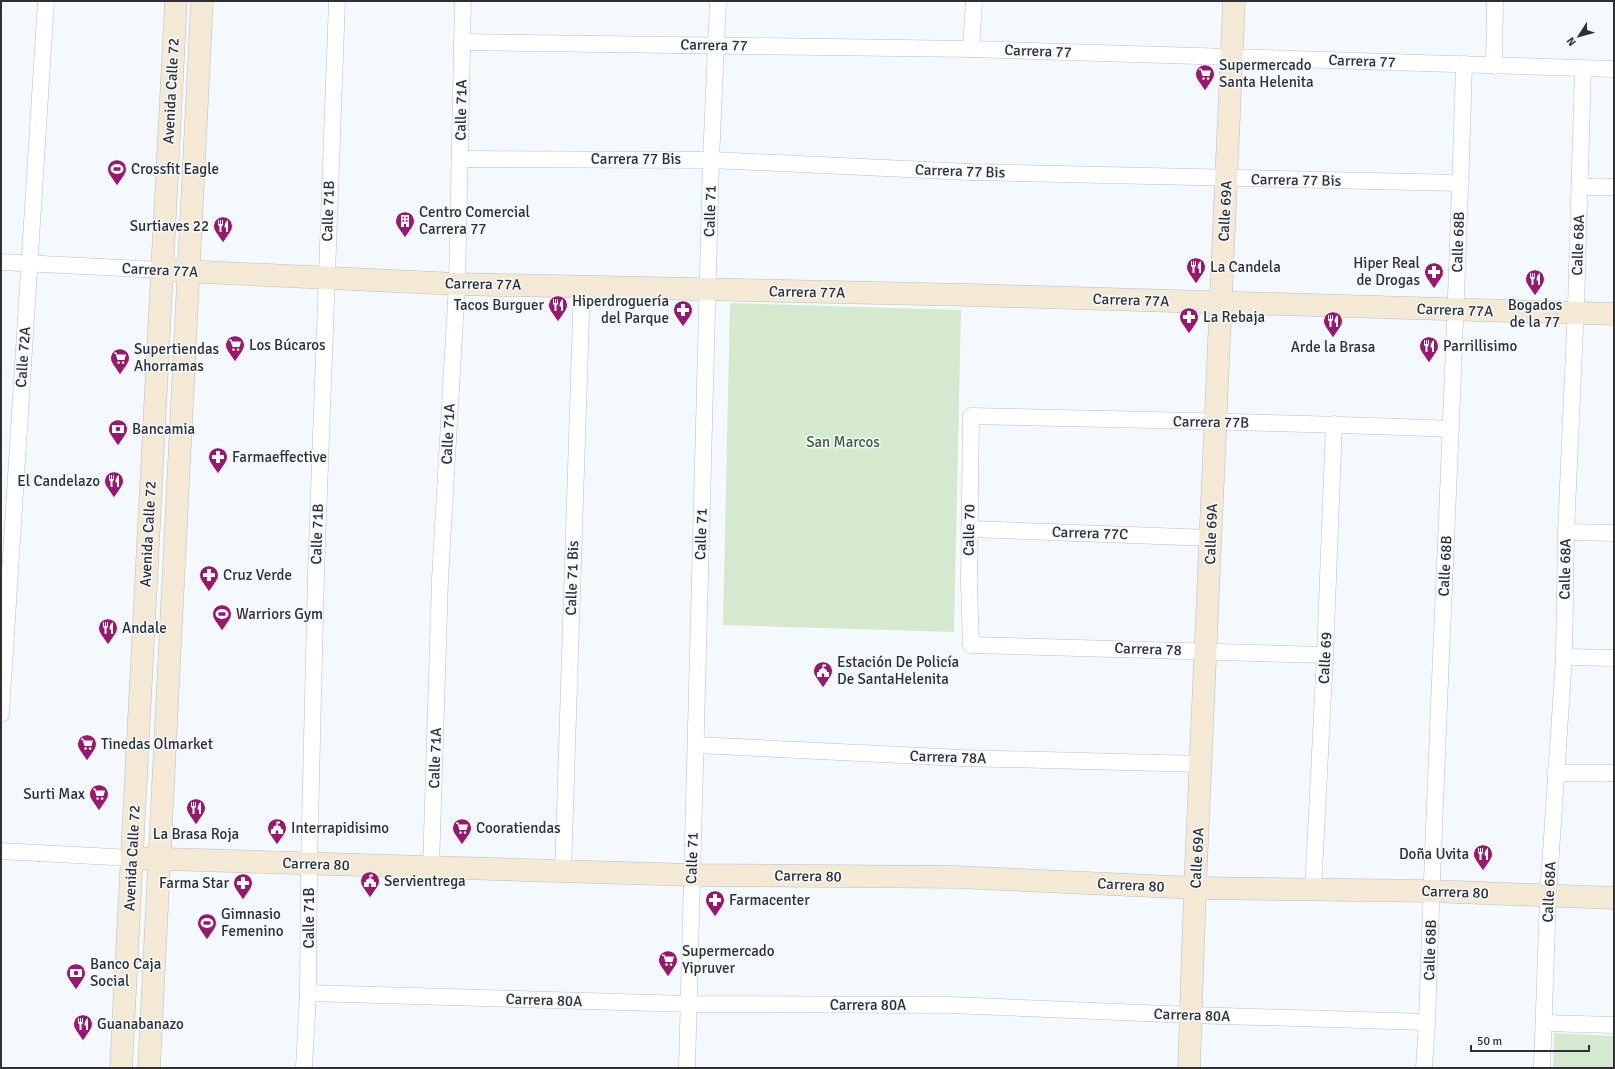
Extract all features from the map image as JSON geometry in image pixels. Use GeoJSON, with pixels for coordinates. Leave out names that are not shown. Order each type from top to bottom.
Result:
{"type":"FeatureCollection","features":[{"type":"Feature","properties":{"kind":"main road","name":"Avenida Calle 72"},"geometry":{"type":"LineString","coordinates":[[121,1068],[176,1]]}},
{"type":"Feature","properties":{"kind":"main road","name":"Avenida Calle 72"},"geometry":{"type":"LineString","coordinates":[[149,1068],[202,1]]}},
{"type":"Feature","properties":{"kind":"main road","name":"Calle 69A"},"geometry":{"type":"LineString","coordinates":[[1189,1068],[1195,888],[1234,1]]}},
{"type":"Feature","properties":{"kind":"main road","name":"Carrera 77A"},"geometry":{"type":"LineString","coordinates":[[162,270],[457,284],[582,285],[708,290],[1221,302],[1614,314]]}},
{"type":"Feature","properties":{"kind":"main road","name":"Carrera 80"},"geometry":{"type":"LineString","coordinates":[[132,858],[692,875],[956,877],[1195,888],[1313,891],[1431,891],[1548,897],[1614,898]]}},
{"type":"Feature","properties":{"kind":"street","name":"Calle 72A"},"geometry":{"type":"LineString","coordinates":[[1,714],[46,1]]}},
{"type":"Feature","properties":{"kind":"street","name":"Calle 71B"},"geometry":{"type":"LineString","coordinates":[[304,1068],[308,993],[309,864],[316,566],[337,1]]}},
{"type":"Feature","properties":{"kind":"street","name":"Calle 71A"},"geometry":{"type":"LineString","coordinates":[[431,867],[440,579],[457,284],[463,1]]}},
{"type":"Feature","properties":{"kind":"street","name":"Calle 71"},"geometry":{"type":"LineString","coordinates":[[687,1068],[711,160],[718,1]]}},
{"type":"Feature","properties":{"kind":"street"},"geometry":{"type":"LineString","coordinates":[[971,49],[974,1]]}},
{"type":"Feature","properties":{"kind":"street"},"geometry":{"type":"LineString","coordinates":[[1494,66],[1495,1]]}},
{"type":"Feature","properties":{"kind":"street","name":"Carrera 77"},"geometry":{"type":"LineString","coordinates":[[462,42],[971,49],[1614,70]]}},
{"type":"Feature","properties":{"kind":"street","name":"Calle 68B"},"geometry":{"type":"LineString","coordinates":[[1424,1068],[1456,310],[1464,64]]}},
{"type":"Feature","properties":{"kind":"street","name":"Calle 68A"},"geometry":{"type":"LineString","coordinates":[[1542,1068],[1548,897],[1555,773],[1564,658],[1566,532],[1576,313],[1583,69]]}},
{"type":"Feature","properties":{"kind":"street","name":"Carrera 77 Bis"},"geometry":{"type":"LineString","coordinates":[[460,159],[711,160],[970,172],[1226,179],[1460,183]]}},
{"type":"Feature","properties":{"kind":"street"},"geometry":{"type":"LineString","coordinates":[[1580,187],[1614,187]]}},
{"type":"Feature","properties":{"kind":"street","name":"Carrera 77A"},"geometry":{"type":"LineString","coordinates":[[1,262],[162,270]]}},
{"type":"Feature","properties":{"kind":"street","name":"Calle 71 Bis"},"geometry":{"type":"LineString","coordinates":[[563,871],[582,285]]}},
{"type":"Feature","properties":{"kind":"street","name":"Carrera 77B"},"geometry":{"type":"LineString","coordinates":[[971,416],[1216,423],[1334,424],[1451,429]]}},
{"type":"Feature","properties":{"kind":"street","name":"Calle 70"},"geometry":{"type":"LineString","coordinates":[[971,416],[969,529],[971,644]]}},
{"type":"Feature","properties":{"kind":"street","name":"Calle 69"},"geometry":{"type":"LineString","coordinates":[[1313,891],[1325,655],[1334,424]]}},
{"type":"Feature","properties":{"kind":"street","name":"Carrera 77C"},"geometry":{"type":"LineString","coordinates":[[969,529],[1211,538]]}},
{"type":"Feature","properties":{"kind":"street"},"geometry":{"type":"LineString","coordinates":[[1566,532],[1614,533]]}},
{"type":"Feature","properties":{"kind":"street","name":"Carrera 78"},"geometry":{"type":"LineString","coordinates":[[971,644],[1325,655]]}},
{"type":"Feature","properties":{"kind":"street"},"geometry":{"type":"LineString","coordinates":[[1564,658],[1614,658]]}},
{"type":"Feature","properties":{"kind":"street","name":"Carrera 78A"},"geometry":{"type":"LineString","coordinates":[[696,745],[962,758],[1201,764]]}},
{"type":"Feature","properties":{"kind":"street"},"geometry":{"type":"LineString","coordinates":[[1555,773],[1614,773]]}},
{"type":"Feature","properties":{"kind":"street","name":"Carrera 80"},"geometry":{"type":"LineString","coordinates":[[1,851],[132,858]]}},
{"type":"Feature","properties":{"kind":"street","name":"Carrera 80A"},"geometry":{"type":"LineString","coordinates":[[308,993],[689,1004],[950,1006],[1427,1022]]}},
{"type":"Feature","properties":{"kind":"street"},"geometry":{"type":"LineString","coordinates":[[1544,1023],[1614,1025]]}},
{"type":"Feature","properties":{"kind":"green space","name":"San Marcos"},"geometry":{"type":"Polygon","coordinates":[[[730,303],[961,310],[954,632],[723,625],[730,303]]]}},
{"type":"Feature","properties":{"kind":"green space"},"geometry":{"type":"Polygon","coordinates":[[[1554,1033],[1614,1036],[1614,1068],[1553,1068],[1554,1033]]]}},
{"type":"Feature","properties":{"kind":"place","name":"Supermercado Santa Helenita"},"geometry":{"type":"Point","coordinates":[1205,91]}},
{"type":"Feature","properties":{"kind":"place","name":"Crossfit Eagle"},"geometry":{"type":"Point","coordinates":[117,186]}},
{"type":"Feature","properties":{"kind":"place","name":"Centro Comercial Carrera 77"},"geometry":{"type":"Point","coordinates":[405,238]}},
{"type":"Feature","properties":{"kind":"place","name":"Surtiaves 22"},"geometry":{"type":"Point","coordinates":[223,243]}},
{"type":"Feature","properties":{"kind":"place","name":"La Candela"},"geometry":{"type":"Point","coordinates":[1196,284]}},
{"type":"Feature","properties":{"kind":"place","name":"Hiper Real de Drogas"},"geometry":{"type":"Point","coordinates":[1434,289]}},
{"type":"Feature","properties":{"kind":"place","name":"Bogados de la 77"},"geometry":{"type":"Point","coordinates":[1535,296]}},
{"type":"Feature","properties":{"kind":"place","name":"Tacos Burguer"},"geometry":{"type":"Point","coordinates":[558,322]}},
{"type":"Feature","properties":{"kind":"place","name":"Hiperdroguería del Parque"},"geometry":{"type":"Point","coordinates":[683,327]}},
{"type":"Feature","properties":{"kind":"place","name":"La Rebaja"},"geometry":{"type":"Point","coordinates":[1189,334]}},
{"type":"Feature","properties":{"kind":"place","name":"Arde la Brasa"},"geometry":{"type":"Point","coordinates":[1333,338]}},
{"type":"Feature","properties":{"kind":"place","name":"Los Búcaros"},"geometry":{"type":"Point","coordinates":[235,362]}},
{"type":"Feature","properties":{"kind":"place","name":"Parrillisimo"},"geometry":{"type":"Point","coordinates":[1429,363]}},
{"type":"Feature","properties":{"kind":"place","name":"Supertiendas Ahorramas"},"geometry":{"type":"Point","coordinates":[120,375]}},
{"type":"Feature","properties":{"kind":"place","name":"Bancamia"},"geometry":{"type":"Point","coordinates":[118,446]}},
{"type":"Feature","properties":{"kind":"place","name":"Farmaeffective"},"geometry":{"type":"Point","coordinates":[218,474]}},
{"type":"Feature","properties":{"kind":"place","name":"El Candelazo"},"geometry":{"type":"Point","coordinates":[114,498]}},
{"type":"Feature","properties":{"kind":"place","name":"Cruz Verde"},"geometry":{"type":"Point","coordinates":[209,592]}},
{"type":"Feature","properties":{"kind":"place","name":"Warriors Gym"},"geometry":{"type":"Point","coordinates":[222,631]}},
{"type":"Feature","properties":{"kind":"place","name":"Andale"},"geometry":{"type":"Point","coordinates":[108,645]}},
{"type":"Feature","properties":{"kind":"place","name":"Estación De Policía De SantaHelenita"},"geometry":{"type":"Point","coordinates":[823,688]}},
{"type":"Feature","properties":{"kind":"place","name":"Tinedas Olmarket"},"geometry":{"type":"Point","coordinates":[87,761]}},
{"type":"Feature","properties":{"kind":"place","name":"Surti Max"},"geometry":{"type":"Point","coordinates":[99,811]}},
{"type":"Feature","properties":{"kind":"place","name":"La Brasa Roja"},"geometry":{"type":"Point","coordinates":[196,825]}},
{"type":"Feature","properties":{"kind":"place","name":"Interrapidisimo"},"geometry":{"type":"Point","coordinates":[277,845]}},
{"type":"Feature","properties":{"kind":"place","name":"Cooratiendas"},"geometry":{"type":"Point","coordinates":[462,845]}},
{"type":"Feature","properties":{"kind":"place","name":"Doña Uvita"},"geometry":{"type":"Point","coordinates":[1483,871]}},
{"type":"Feature","properties":{"kind":"place","name":"Servientrega"},"geometry":{"type":"Point","coordinates":[370,898]}},
{"type":"Feature","properties":{"kind":"place","name":"Farma Star"},"geometry":{"type":"Point","coordinates":[243,900]}},
{"type":"Feature","properties":{"kind":"place","name":"Farmacenter"},"geometry":{"type":"Point","coordinates":[715,917]}},
{"type":"Feature","properties":{"kind":"place","name":"Gimnasio Femenino"},"geometry":{"type":"Point","coordinates":[207,940]}},
{"type":"Feature","properties":{"kind":"place","name":"Supermercado Yipruver"},"geometry":{"type":"Point","coordinates":[668,977]}},
{"type":"Feature","properties":{"kind":"place","name":"Banco Caja Social"},"geometry":{"type":"Point","coordinates":[76,990]}},
{"type":"Feature","properties":{"kind":"place","name":"Guanabanazo"},"geometry":{"type":"Point","coordinates":[83,1041]}}]}
